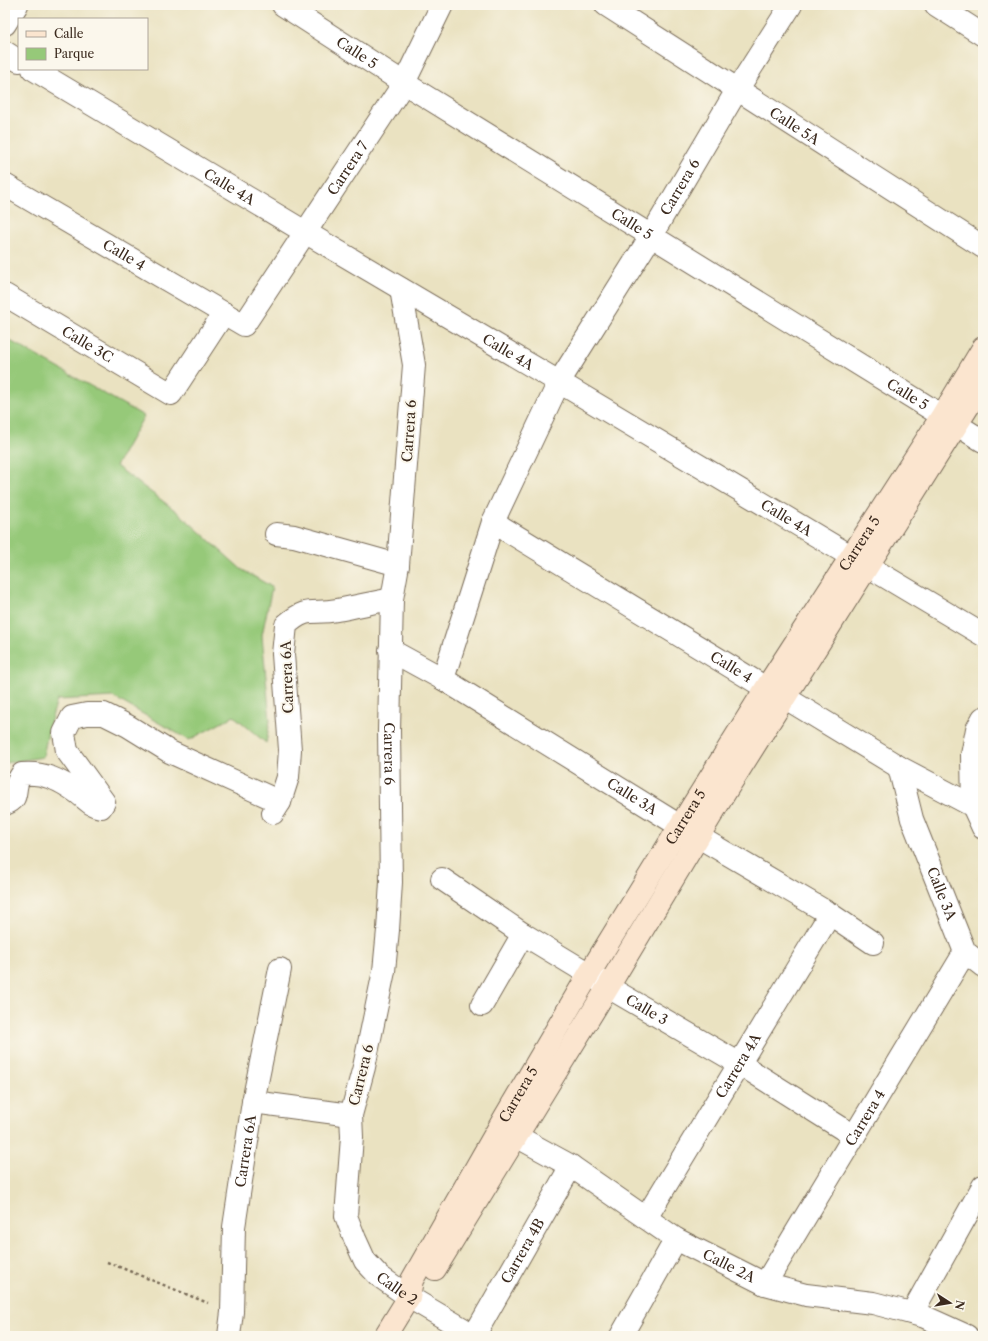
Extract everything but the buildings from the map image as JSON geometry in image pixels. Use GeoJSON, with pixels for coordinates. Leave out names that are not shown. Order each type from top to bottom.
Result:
{"type":"FeatureCollection","features":[{"type":"Feature","properties":{"kind":"street"},"geometry":{"type":"LineString","coordinates":[[5,24],[17,5]]}},
{"type":"Feature","properties":{"kind":"street","name":"Calle 5"},"geometry":{"type":"LineString","coordinates":[[283,5],[404,83],[983,441]]}},
{"type":"Feature","properties":{"kind":"street","name":"Carrera 7"},"geometry":{"type":"LineString","coordinates":[[244,325],[404,83],[442,5]]}},
{"type":"Feature","properties":{"kind":"street","name":"Calle 5A"},"geometry":{"type":"LineString","coordinates":[[606,5],[736,90],[983,247]]}},
{"type":"Feature","properties":{"kind":"street","name":"Carrera 6"},"geometry":{"type":"LineString","coordinates":[[443,679],[493,522],[559,382],[651,236],[736,90],[791,5]]}},
{"type":"Feature","properties":{"kind":"street"},"geometry":{"type":"LineString","coordinates":[[936,5],[983,35]]}},
{"type":"Feature","properties":{"kind":"street"},"geometry":{"type":"LineString","coordinates":[[5,52],[18,60]]}},
{"type":"Feature","properties":{"kind":"street","name":"Calle 4A"},"geometry":{"type":"LineString","coordinates":[[35,70],[983,635]]}},
{"type":"Feature","properties":{"kind":"street","name":"Calle 4"},"geometry":{"type":"LineString","coordinates":[[5,185],[244,325]]}},
{"type":"Feature","properties":{"kind":"street","name":"Carrera 6"},"geometry":{"type":"LineString","coordinates":[[346,1216],[352,1137],[351,1115],[364,1067],[383,978],[391,882],[389,731],[392,599],[398,565],[414,365],[401,289]]}},
{"type":"Feature","properties":{"kind":"street","name":"Calle 3C"},"geometry":{"type":"LineString","coordinates":[[5,295],[170,394],[224,313]]}},
{"type":"Feature","properties":{"kind":"street","name":"Carrera 5"},"geometry":{"type":"LineString","coordinates":[[385,1336],[409,1297],[412,1280],[589,974],[689,831],[949,420],[983,348]]}},
{"type":"Feature","properties":{"kind":"street","name":"Carrera 5"},"geometry":{"type":"LineString","coordinates":[[949,420],[983,383]]}},
{"type":"Feature","properties":{"kind":"street","name":"Calle 4"},"geometry":{"type":"LineString","coordinates":[[493,522],[899,767],[973,806]]}},
{"type":"Feature","properties":{"kind":"street"},"geometry":{"type":"LineString","coordinates":[[276,534],[294,536],[398,565]]}},
{"type":"Feature","properties":{"kind":"street","name":"Carrera 6A"},"geometry":{"type":"LineString","coordinates":[[5,804],[11,802],[16,796],[18,781],[22,774],[31,773],[50,776],[77,792],[94,807],[101,807],[104,802],[67,751],[64,733],[72,717],[86,714],[104,714],[128,726],[170,752],[277,807],[288,777],[290,750],[283,654],[286,625],[296,616],[312,611],[335,610],[392,599]]}},
{"type":"Feature","properties":{"kind":"street","name":"Calle 3A"},"geometry":{"type":"LineString","coordinates":[[390,650],[443,679],[689,831],[830,914],[873,943]]}},
{"type":"Feature","properties":{"kind":"street"},"geometry":{"type":"LineString","coordinates":[[983,718],[977,728],[972,755],[973,806],[983,828]]}},
{"type":"Feature","properties":{"kind":"street","name":"Calle 3A"},"geometry":{"type":"LineString","coordinates":[[899,767],[912,819],[965,952]]}},
{"type":"Feature","properties":{"kind":"street","name":"Carrera 5"},"geometry":{"type":"LineString","coordinates":[[409,1297],[421,1292],[608,987],[689,831]]}},
{"type":"Feature","properties":{"kind":"street","name":"Calle 3"},"geometry":{"type":"LineString","coordinates":[[442,880],[523,934],[608,987],[740,1064],[854,1136]]}},
{"type":"Feature","properties":{"kind":"street","name":"Carrera 4A"},"geometry":{"type":"LineString","coordinates":[[646,1218],[830,914]]}},
{"type":"Feature","properties":{"kind":"street"},"geometry":{"type":"LineString","coordinates":[[482,1005],[523,934]]}},
{"type":"Feature","properties":{"kind":"street"},"geometry":{"type":"LineString","coordinates":[[965,952],[983,966]]}},
{"type":"Feature","properties":{"kind":"street","name":"Carrera 4"},"geometry":{"type":"LineString","coordinates":[[765,1284],[965,952]]}},
{"type":"Feature","properties":{"kind":"street","name":"Carrera 6A"},"geometry":{"type":"LineString","coordinates":[[229,1336],[232,1312],[234,1228],[253,1102],[280,969]]}},
{"type":"Feature","properties":{"kind":"street"},"geometry":{"type":"LineString","coordinates":[[253,1102],[351,1115]]}},
{"type":"Feature","properties":{"kind":"street","name":"Calle 2A"},"geometry":{"type":"LineString","coordinates":[[516,1136],[571,1166],[676,1239],[765,1284],[806,1295],[873,1303],[912,1313],[925,1317],[967,1336]]}},
{"type":"Feature","properties":{"kind":"street","name":"Carrera 4B"},"geometry":{"type":"LineString","coordinates":[[474,1336],[571,1166]]}},
{"type":"Feature","properties":{"kind":"street"},"geometry":{"type":"LineString","coordinates":[[912,1313],[983,1186]]}},
{"type":"Feature","properties":{"kind":"street","name":"Calle 2"},"geometry":{"type":"LineString","coordinates":[[346,1216],[354,1239],[365,1261],[379,1276],[409,1297],[474,1336]]}},
{"type":"Feature","properties":{"kind":"street"},"geometry":{"type":"LineString","coordinates":[[621,1336],[676,1239]]}},
{"type":"Feature","properties":{"kind":"path"},"geometry":{"type":"LineString","coordinates":[[107,1262],[232,1312]]}},
{"type":"Feature","properties":{"kind":"green space"},"geometry":{"type":"Polygon","coordinates":[[[5,338],[144,416],[116,466],[180,514],[241,569],[272,587],[262,635],[270,721],[266,743],[234,716],[189,740],[113,697],[57,700],[49,727],[43,757],[5,763],[5,338]]]}}]}
